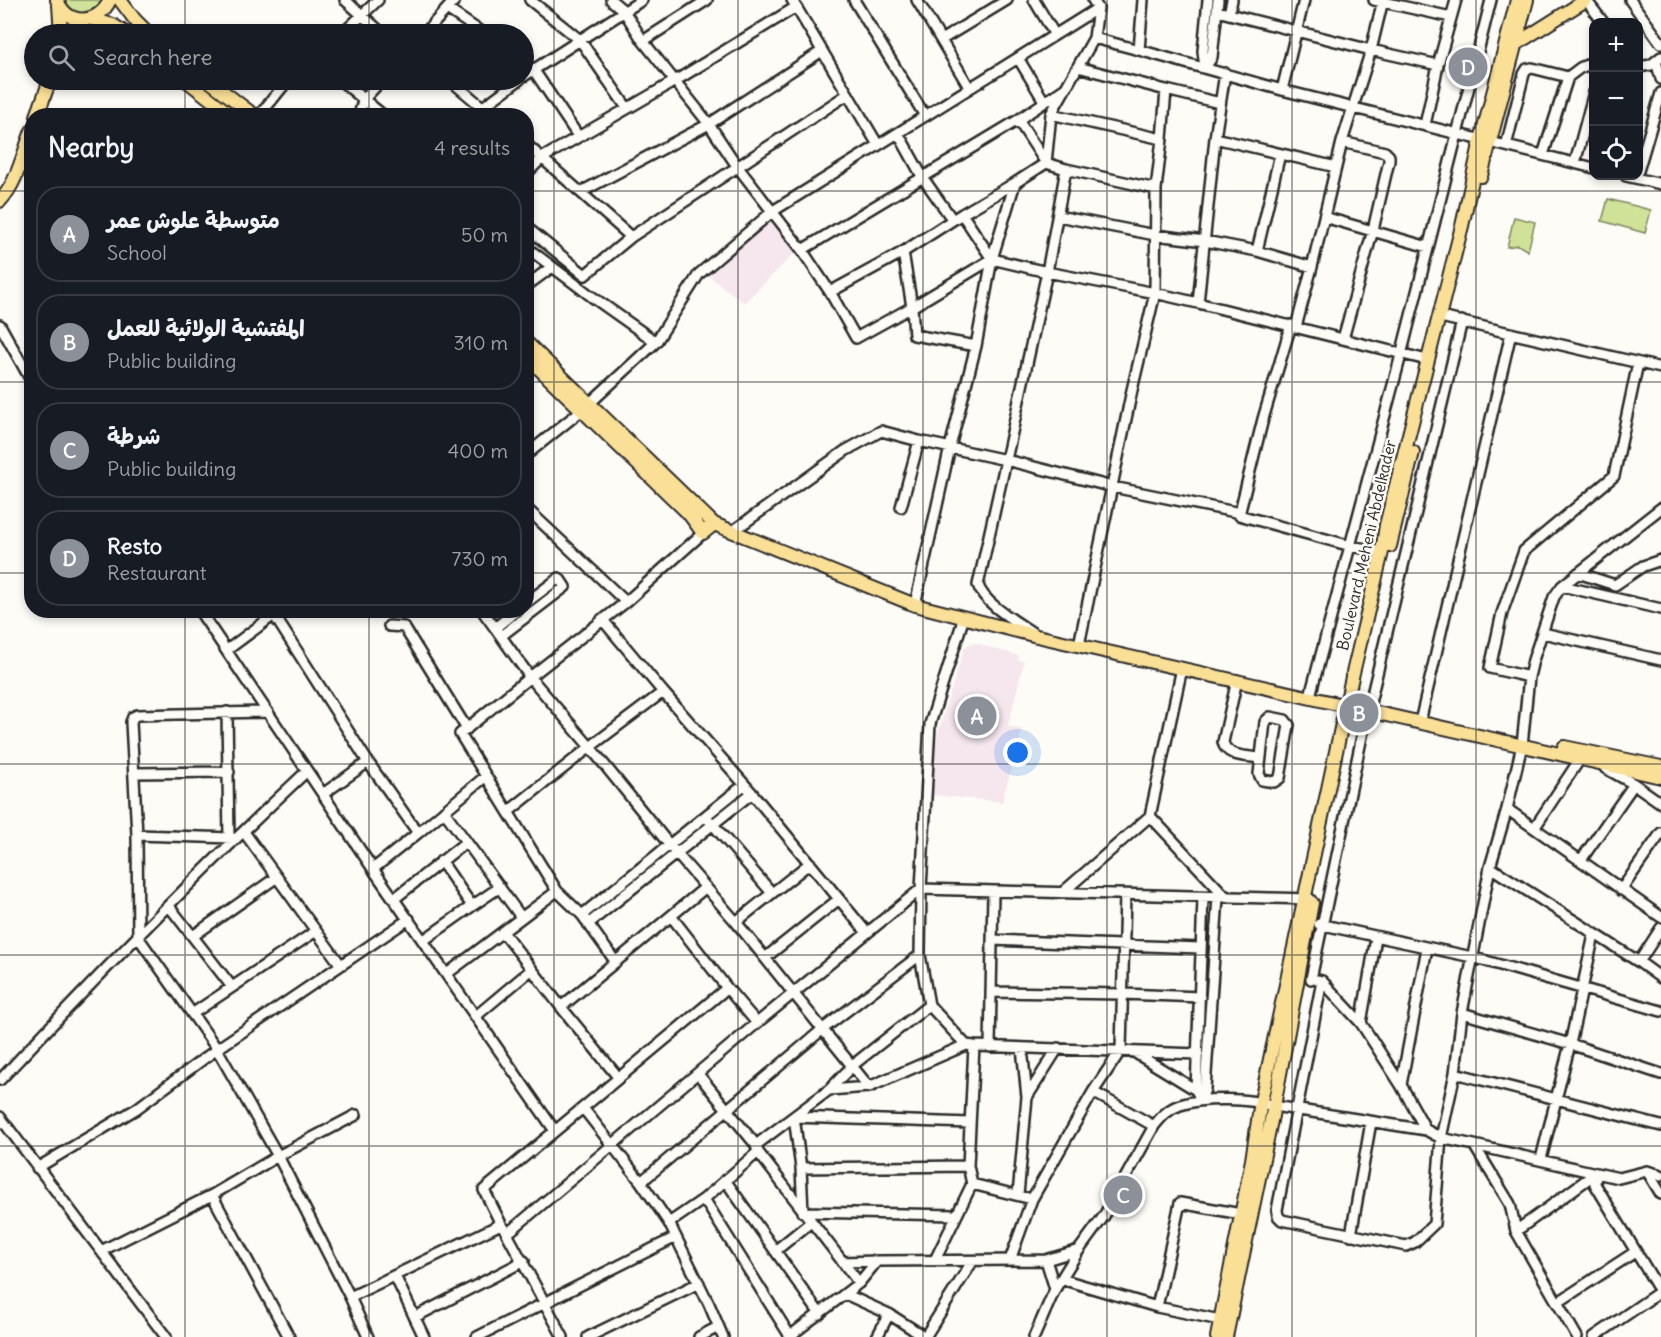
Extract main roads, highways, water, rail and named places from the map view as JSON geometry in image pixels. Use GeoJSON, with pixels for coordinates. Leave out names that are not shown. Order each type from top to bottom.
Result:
{"type":"FeatureCollection","features":[{"type":"Feature","properties":{"kind":"main road"},"geometry":{"type":"LineString","coordinates":[[82,24],[106,9],[110,0]]}},
{"type":"Feature","properties":{"kind":"main road"},"geometry":{"type":"LineString","coordinates":[[120,0],[139,24]]}},
{"type":"Feature","properties":{"kind":"main road","name":"Boulevard Meheni Abdelkader"},"geometry":{"type":"LineString","coordinates":[[1510,48],[1517,0]]}},
{"type":"Feature","properties":{"kind":"main road","name":"Boulevard Meheni Abdelkader"},"geometry":{"type":"LineString","coordinates":[[1217,1337],[1261,1101],[1308,899],[1386,525],[1462,226],[1510,48],[1527,0]]}},
{"type":"Feature","properties":{"kind":"main road"},"geometry":{"type":"LineString","coordinates":[[1510,48],[1586,0]]}},
{"type":"Feature","properties":{"kind":"main road"},"geometry":{"type":"LineString","coordinates":[[58,3],[70,16],[109,24]]}},
{"type":"Feature","properties":{"kind":"main road"},"geometry":{"type":"LineString","coordinates":[[58,3],[60,24]]}},
{"type":"Feature","properties":{"kind":"main road"},"geometry":{"type":"LineString","coordinates":[[40,108],[46,90]]}},
{"type":"Feature","properties":{"kind":"main road"},"geometry":{"type":"LineString","coordinates":[[199,90],[222,108]]}},
{"type":"Feature","properties":{"kind":"main road"},"geometry":{"type":"LineString","coordinates":[[222,90],[246,108]]}},
{"type":"Feature","properties":{"kind":"main road","name":"Boulevard Meheni Abdelkader"},"geometry":{"type":"LineString","coordinates":[[1350,704],[1445,318],[1485,141]]}},
{"type":"Feature","properties":{"kind":"main road"},"geometry":{"type":"LineString","coordinates":[[0,201],[17,172],[24,152]]}},
{"type":"Feature","properties":{"kind":"main road"},"geometry":{"type":"LineString","coordinates":[[534,351],[689,514],[703,532],[714,524]]}},
{"type":"Feature","properties":{"kind":"main road"},"geometry":{"type":"LineString","coordinates":[[534,363],[714,524],[915,604],[1037,636],[1331,701],[1421,718],[1523,742],[1661,767]]}},
{"type":"Feature","properties":{"kind":"main road"},"geometry":{"type":"LineString","coordinates":[[1523,742],[1580,759],[1661,777]]}},
{"type":"Feature","properties":{"kind":"main road"},"geometry":{"type":"LineString","coordinates":[[1226,1337],[1274,1106],[1304,977],[1308,899]]}},
{"type":"Feature","properties":{"kind":"place","name":"Resto"},"geometry":{"type":"Point","coordinates":[1468,67]}},
{"type":"Feature","properties":{"kind":"place","name":"المفتشية الولائية للعمل"},"geometry":{"type":"Point","coordinates":[1359,713]}},
{"type":"Feature","properties":{"kind":"place","name":"متوسطة علوش عمر"},"geometry":{"type":"Point","coordinates":[977,716]}},
{"type":"Feature","properties":{"kind":"place","name":"شرطة"},"geometry":{"type":"Point","coordinates":[1123,1195]}}]}
